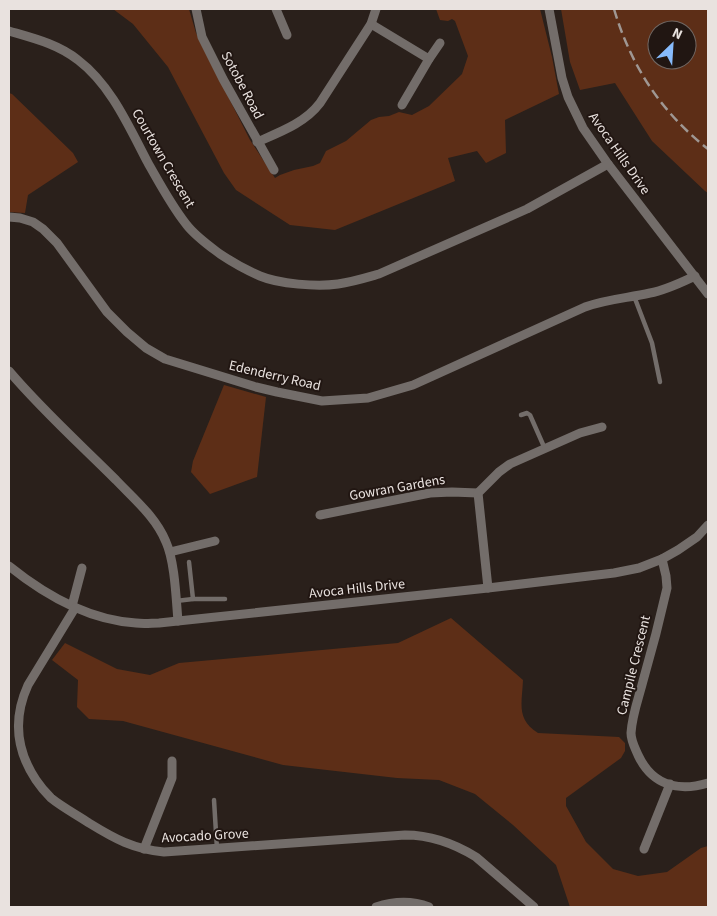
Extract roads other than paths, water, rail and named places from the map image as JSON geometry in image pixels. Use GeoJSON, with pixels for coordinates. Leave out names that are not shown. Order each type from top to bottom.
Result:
{"type":"FeatureCollection","features":[{"type":"Feature","properties":{"kind":"street","name":"Sotobe Road"},"geometry":{"type":"LineString","coordinates":[[196,9],[202,37],[257,142],[274,170]]}},
{"type":"Feature","properties":{"kind":"street"},"geometry":{"type":"LineString","coordinates":[[276,9],[286,35]]}},
{"type":"Feature","properties":{"kind":"street"},"geometry":{"type":"LineString","coordinates":[[257,142],[296,124],[315,110],[371,24],[376,9]]}},
{"type":"Feature","properties":{"kind":"street","name":"Avoca Hills Drive"},"geometry":{"type":"LineString","coordinates":[[549,9],[559,63],[568,97],[583,128],[608,164],[708,294]]}},
{"type":"Feature","properties":{"kind":"street"},"geometry":{"type":"LineString","coordinates":[[371,24],[429,59]]}},
{"type":"Feature","properties":{"kind":"street","name":"Courtown Crescent"},"geometry":{"type":"LineString","coordinates":[[9,32],[55,46],[69,54],[90,71],[99,80],[119,108],[172,204],[187,226],[207,244],[230,260],[261,277],[291,283],[336,285],[379,274],[527,209],[608,164]]}},
{"type":"Feature","properties":{"kind":"street"},"geometry":{"type":"LineString","coordinates":[[402,105],[440,43]]}},
{"type":"Feature","properties":{"kind":"street","name":"Edenderry Road"},"geometry":{"type":"LineString","coordinates":[[9,217],[33,222],[57,242],[107,312],[146,348],[165,359],[256,387],[322,401],[368,398],[413,385],[585,307],[598,302],[650,293],[672,287],[695,276]]}},
{"type":"Feature","properties":{"kind":"street"},"geometry":{"type":"LineString","coordinates":[[9,371],[24,389],[146,510],[155,522],[170,552],[178,621]]}},
{"type":"Feature","properties":{"kind":"street"},"geometry":{"type":"LineString","coordinates":[[488,588],[478,494],[499,472],[510,464],[580,433],[602,426]]}},
{"type":"Feature","properties":{"kind":"street","name":"Gowran Gardens"},"geometry":{"type":"LineString","coordinates":[[320,515],[430,493],[478,494]]}},
{"type":"Feature","properties":{"kind":"street","name":"Avoca Hills Drive"},"geometry":{"type":"LineString","coordinates":[[9,566],[50,595],[94,615],[136,624],[159,624],[614,573],[639,568],[662,559],[697,537],[708,526]]}},
{"type":"Feature","properties":{"kind":"street"},"geometry":{"type":"LineString","coordinates":[[170,552],[215,541]]}},
{"type":"Feature","properties":{"kind":"street","name":"Campile Crescent"},"geometry":{"type":"LineString","coordinates":[[662,559],[667,588],[632,721],[631,734],[633,745],[647,769],[657,778],[670,784],[687,788],[708,784]]}},
{"type":"Feature","properties":{"kind":"street","name":"Avocado Grove"},"geometry":{"type":"LineString","coordinates":[[82,568],[74,607],[24,694],[18,718],[22,752],[29,770],[42,789],[51,798],[116,839],[126,844],[152,851],[174,852],[405,835],[426,837],[449,844],[476,857],[534,907]]}},
{"type":"Feature","properties":{"kind":"street"},"geometry":{"type":"LineString","coordinates":[[144,849],[172,778],[172,761]]}},
{"type":"Feature","properties":{"kind":"street"},"geometry":{"type":"LineString","coordinates":[[644,849],[670,784]]}},
{"type":"Feature","properties":{"kind":"street"},"geometry":{"type":"LineString","coordinates":[[376,907],[400,902],[415,903],[429,907]]}},
{"type":"Feature","properties":{"kind":"lane"},"geometry":{"type":"LineString","coordinates":[[634,296],[652,343],[660,382]]}},
{"type":"Feature","properties":{"kind":"lane"},"geometry":{"type":"LineString","coordinates":[[521,415],[527,413],[530,415],[545,449]]}},
{"type":"Feature","properties":{"kind":"lane"},"geometry":{"type":"LineString","coordinates":[[189,562],[193,599]]}},
{"type":"Feature","properties":{"kind":"lane"},"geometry":{"type":"LineString","coordinates":[[176,601],[193,599],[225,600]]}},
{"type":"Feature","properties":{"kind":"lane"},"geometry":{"type":"LineString","coordinates":[[214,800],[218,849]]}},
{"type":"Feature","properties":{"kind":"railway"},"geometry":{"type":"LineString","coordinates":[[614,9],[629,50],[650,86],[676,120],[708,149]]}}]}
